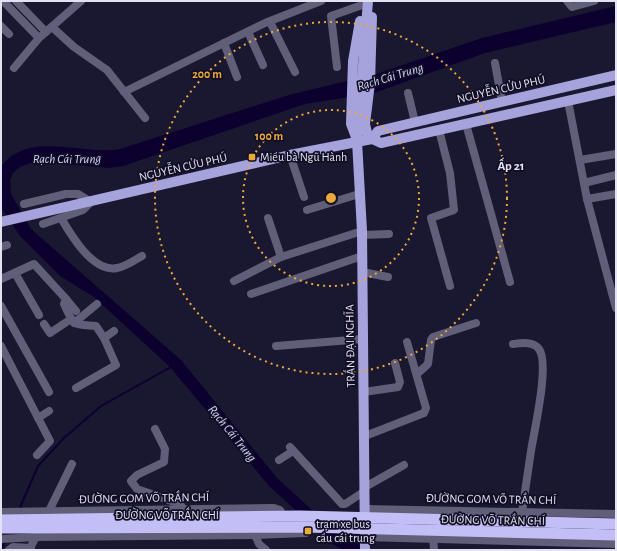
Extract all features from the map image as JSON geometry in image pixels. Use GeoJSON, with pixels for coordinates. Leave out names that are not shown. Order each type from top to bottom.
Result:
{"type":"FeatureCollection","features":[{"type":"Feature","properties":{"kind":"highway","name":"ĐƯỜNG VÕ TRẦN CHÍ"},"geometry":{"type":"LineString","coordinates":[[34,528],[283,516],[346,516],[366,513],[616,524]]}},
{"type":"Feature","properties":{"kind":"highway"},"geometry":{"type":"LineString","coordinates":[[1,520],[34,528]]}},
{"type":"Feature","properties":{"kind":"highway"},"geometry":{"type":"LineString","coordinates":[[1,528],[34,528]]}},
{"type":"Feature","properties":{"kind":"highway","name":"ĐƯỜNG VÕ TRẦN CHÍ"},"geometry":{"type":"LineString","coordinates":[[34,528],[345,529],[365,540],[433,535],[616,535]]}},
{"type":"Feature","properties":{"kind":"main road","name":"TRẦN ĐẠI NGHĨA"},"geometry":{"type":"LineString","coordinates":[[365,540],[366,513],[362,233],[357,141],[367,2]]}},
{"type":"Feature","properties":{"kind":"main road","name":"TRẦN ĐẠI NGHĨA"},"geometry":{"type":"LineString","coordinates":[[362,64],[372,40],[367,2]]}},
{"type":"Feature","properties":{"kind":"main road"},"geometry":{"type":"LineString","coordinates":[[360,99],[362,64]]}},
{"type":"Feature","properties":{"kind":"main road","name":"NGUYỄN CỬU PHÚ"},"geometry":{"type":"LineString","coordinates":[[372,139],[378,131],[616,75]]}},
{"type":"Feature","properties":{"kind":"main road","name":"NGUYỄN CỬU PHÚ"},"geometry":{"type":"LineString","coordinates":[[2,222],[290,155],[372,139],[381,143],[616,90]]}},
{"type":"Feature","properties":{"kind":"main road","name":"TRẦN ĐẠI NGHĨA"},"geometry":{"type":"LineString","coordinates":[[357,141],[350,124],[360,99]]}},
{"type":"Feature","properties":{"kind":"main road","name":"TRẦN ĐẠI NGHĨA"},"geometry":{"type":"LineString","coordinates":[[357,141],[365,124],[360,99]]}},
{"type":"Feature","properties":{"kind":"main road"},"geometry":{"type":"LineString","coordinates":[[342,144],[349,138],[350,124]]}},
{"type":"Feature","properties":{"kind":"main road"},"geometry":{"type":"LineString","coordinates":[[365,124],[366,134],[372,139]]}},
{"type":"Feature","properties":{"kind":"street"},"geometry":{"type":"LineString","coordinates":[[3,1],[39,38]]}},
{"type":"Feature","properties":{"kind":"street"},"geometry":{"type":"LineString","coordinates":[[16,1],[49,30],[107,70],[145,118]]}},
{"type":"Feature","properties":{"kind":"street"},"geometry":{"type":"LineString","coordinates":[[14,68],[39,38],[81,1]]}},
{"type":"Feature","properties":{"kind":"street"},"geometry":{"type":"LineString","coordinates":[[124,92],[224,43],[321,1]]}},
{"type":"Feature","properties":{"kind":"street"},"geometry":{"type":"LineString","coordinates":[[567,1],[572,8],[594,1]]}},
{"type":"Feature","properties":{"kind":"street"},"geometry":{"type":"LineString","coordinates":[[337,67],[331,16],[367,2]]}},
{"type":"Feature","properties":{"kind":"street"},"geometry":{"type":"LineString","coordinates":[[270,22],[295,72]]}},
{"type":"Feature","properties":{"kind":"street"},"geometry":{"type":"LineString","coordinates":[[1,26],[9,34]]}},
{"type":"Feature","properties":{"kind":"street"},"geometry":{"type":"LineString","coordinates":[[248,32],[263,65]]}},
{"type":"Feature","properties":{"kind":"street"},"geometry":{"type":"LineString","coordinates":[[224,43],[237,77]]}},
{"type":"Feature","properties":{"kind":"street"},"geometry":{"type":"LineString","coordinates":[[495,63],[502,102]]}},
{"type":"Feature","properties":{"kind":"street"},"geometry":{"type":"LineString","coordinates":[[408,93],[415,122]]}},
{"type":"Feature","properties":{"kind":"street"},"geometry":{"type":"LineString","coordinates":[[568,101],[587,199],[613,285],[616,308]]}},
{"type":"Feature","properties":{"kind":"street"},"geometry":{"type":"LineString","coordinates":[[466,124],[510,282]]}},
{"type":"Feature","properties":{"kind":"street"},"geometry":{"type":"LineString","coordinates":[[440,130],[450,173],[454,210],[431,218],[450,286]]}},
{"type":"Feature","properties":{"kind":"street"},"geometry":{"type":"LineString","coordinates":[[580,160],[616,154]]}},
{"type":"Feature","properties":{"kind":"street"},"geometry":{"type":"LineString","coordinates":[[290,155],[304,197]]}},
{"type":"Feature","properties":{"kind":"street"},"geometry":{"type":"LineString","coordinates":[[584,183],[616,175]]}},
{"type":"Feature","properties":{"kind":"street"},"geometry":{"type":"LineString","coordinates":[[24,204],[66,194],[78,194],[91,202],[83,210],[43,224]]}},
{"type":"Feature","properties":{"kind":"street"},"geometry":{"type":"LineString","coordinates":[[307,210],[359,194]]}},
{"type":"Feature","properties":{"kind":"street"},"geometry":{"type":"LineString","coordinates":[[587,199],[616,194]]}},
{"type":"Feature","properties":{"kind":"street"},"geometry":{"type":"LineString","coordinates":[[61,218],[72,238],[92,260],[103,267],[117,268],[142,256]]}},
{"type":"Feature","properties":{"kind":"street"},"geometry":{"type":"LineString","coordinates":[[268,218],[281,257]]}},
{"type":"Feature","properties":{"kind":"street"},"geometry":{"type":"LineString","coordinates":[[234,281],[281,257],[362,233],[389,234]]}},
{"type":"Feature","properties":{"kind":"street"},"geometry":{"type":"LineString","coordinates":[[251,294],[362,256]]}},
{"type":"Feature","properties":{"kind":"street"},"geometry":{"type":"LineString","coordinates":[[1,279],[34,264],[76,311]]}},
{"type":"Feature","properties":{"kind":"street"},"geometry":{"type":"LineString","coordinates":[[362,272],[388,276]]}},
{"type":"Feature","properties":{"kind":"street"},"geometry":{"type":"LineString","coordinates":[[15,273],[39,315]]}},
{"type":"Feature","properties":{"kind":"street"},"geometry":{"type":"LineString","coordinates":[[66,299],[64,304],[73,321],[80,326],[96,326],[104,338],[116,365],[76,388]]}},
{"type":"Feature","properties":{"kind":"street"},"geometry":{"type":"LineString","coordinates":[[44,324],[50,333],[73,321],[97,304]]}},
{"type":"Feature","properties":{"kind":"street"},"geometry":{"type":"LineString","coordinates":[[1,306],[48,392]]}},
{"type":"Feature","properties":{"kind":"street"},"geometry":{"type":"LineString","coordinates":[[416,374],[428,364],[431,340],[433,337],[476,323]]}},
{"type":"Feature","properties":{"kind":"street"},"geometry":{"type":"LineString","coordinates":[[104,338],[114,330]]}},
{"type":"Feature","properties":{"kind":"street"},"geometry":{"type":"LineString","coordinates":[[276,346],[363,339]]}},
{"type":"Feature","properties":{"kind":"street"},"geometry":{"type":"LineString","coordinates":[[364,436],[424,413],[426,408],[407,342]]}},
{"type":"Feature","properties":{"kind":"street"},"geometry":{"type":"LineString","coordinates":[[513,344],[528,343],[536,346],[540,350],[543,360],[538,406],[522,512]]}},
{"type":"Feature","properties":{"kind":"street"},"geometry":{"type":"LineString","coordinates":[[1,346],[50,440],[37,455]]}},
{"type":"Feature","properties":{"kind":"street"},"geometry":{"type":"LineString","coordinates":[[364,392],[398,387],[400,382],[395,363]]}},
{"type":"Feature","properties":{"kind":"street"},"geometry":{"type":"LineString","coordinates":[[38,418],[49,411]]}},
{"type":"Feature","properties":{"kind":"street"},"geometry":{"type":"LineString","coordinates":[[155,429],[165,449],[164,462],[137,475],[131,481],[137,489],[180,504],[183,509]]}},
{"type":"Feature","properties":{"kind":"street"},"geometry":{"type":"LineString","coordinates":[[279,460],[292,449],[342,504],[345,504],[365,489],[404,465]]}},
{"type":"Feature","properties":{"kind":"street"},"geometry":{"type":"LineString","coordinates":[[49,512],[72,464]]}},
{"type":"Feature","properties":{"kind":"street","name":"ĐƯỜNG GOM VÕ TRẦN CHÍ"},"geometry":{"type":"LineString","coordinates":[[1,512],[274,508],[280,510],[283,516]]}},
{"type":"Feature","properties":{"kind":"street","name":"ĐƯỜNG GOM VÕ TRẦN CHÍ"},"geometry":{"type":"LineString","coordinates":[[366,513],[522,512],[616,514]]}},
{"type":"Feature","properties":{"kind":"street"},"geometry":{"type":"LineString","coordinates":[[9,550],[13,546],[30,549],[34,528]]}},
{"type":"Feature","properties":{"kind":"street"},"geometry":{"type":"LineString","coordinates":[[4,539],[34,528],[255,536],[305,534],[308,528]]}},
{"type":"Feature","properties":{"kind":"street"},"geometry":{"type":"LineString","coordinates":[[434,550],[433,535],[616,544]]}},
{"type":"Feature","properties":{"kind":"street"},"geometry":{"type":"LineString","coordinates":[[255,536],[259,544],[266,550]]}},
{"type":"Feature","properties":{"kind":"water","name":"Rạch Cái Trung"},"geometry":{"type":"Polygon","coordinates":[[[616,6],[616,22],[485,53],[374,93],[305,104],[123,166],[108,168],[42,162],[30,163],[20,167],[13,173],[10,180],[11,194],[31,229],[181,360],[277,478],[336,532],[370,550],[343,550],[333,544],[270,487],[170,367],[94,297],[60,276],[20,236],[1,207],[1,167],[12,156],[25,149],[40,146],[56,146],[105,150],[120,149],[289,95],[376,74],[482,38],[616,6]]]}},
{"type":"Feature","properties":{"kind":"waterway"},"geometry":{"type":"LineString","coordinates":[[19,510],[38,466],[64,438],[101,406],[171,367]]}},
{"type":"Feature","properties":{"kind":"waterway"},"geometry":{"type":"LineString","coordinates":[[1,549],[5,541]]}},
{"type":"Feature","properties":{"kind":"place","name":"Miếu bà Ngũ Hành"},"geometry":{"type":"Point","coordinates":[252,157]}},
{"type":"Feature","properties":{"kind":"place","name":"trạm xe bus cầu cái trung"},"geometry":{"type":"Point","coordinates":[308,531]}},
{"type":"Feature","properties":{"kind":"district","name":"Ấp 21"},"geometry":{"type":"Point","coordinates":[511,165]}}]}
